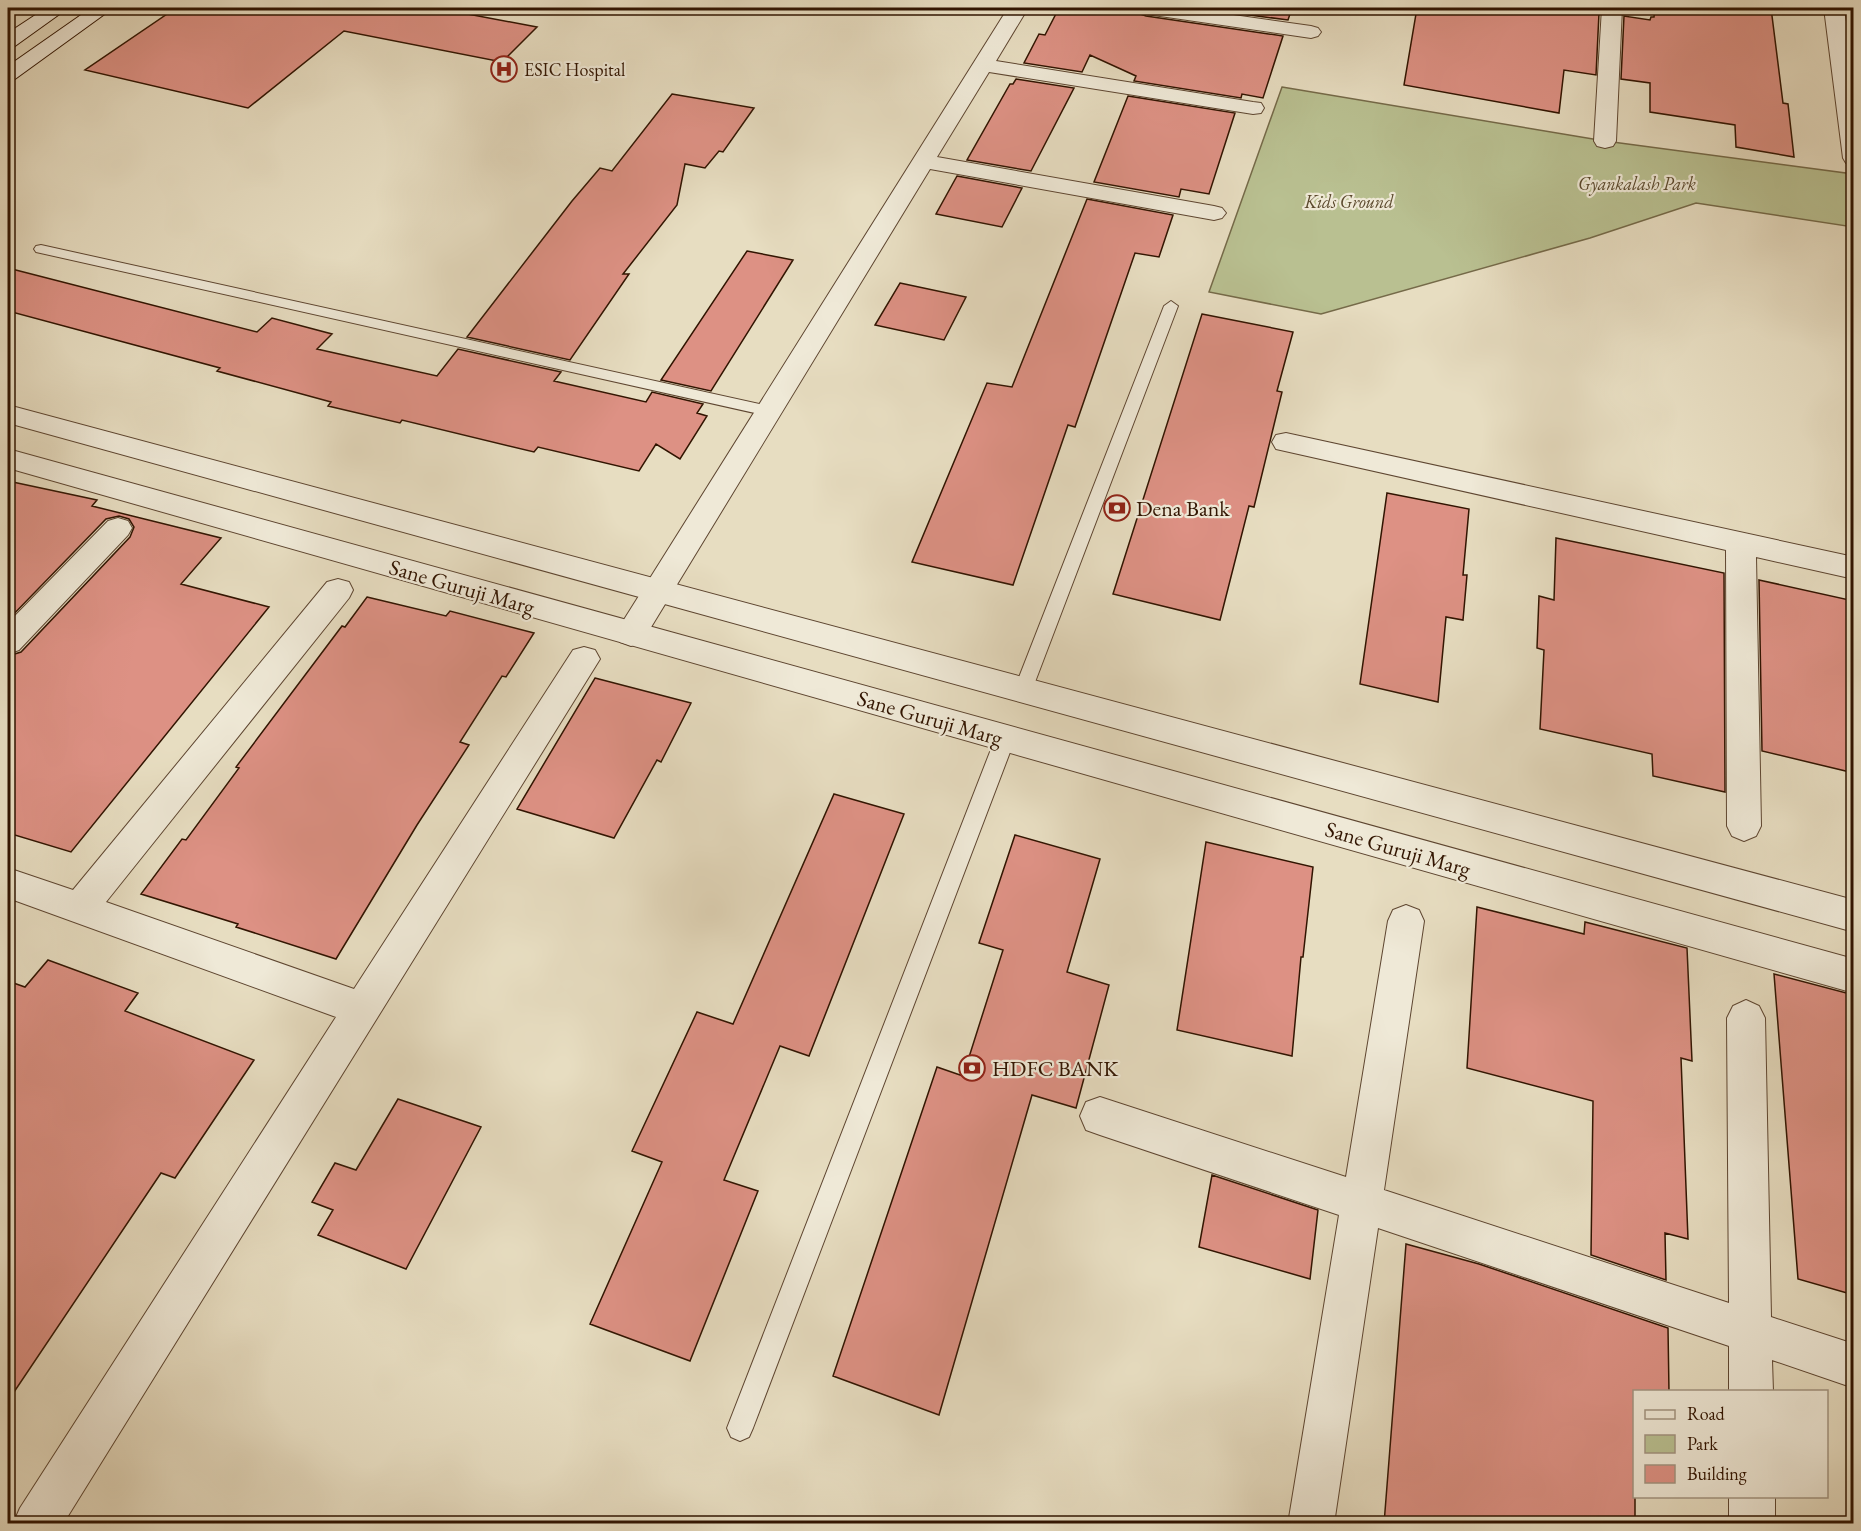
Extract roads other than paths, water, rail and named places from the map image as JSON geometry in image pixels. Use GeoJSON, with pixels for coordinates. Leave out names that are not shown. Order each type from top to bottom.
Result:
{"type":"FeatureCollection","features":[{"type":"Feature","properties":{"kind":"street"},"geometry":{"type":"LineString","coordinates":[[8,42],[58,8]]}},
{"type":"Feature","properties":{"kind":"street"},"geometry":{"type":"LineString","coordinates":[[8,75],[103,8]]}},
{"type":"Feature","properties":{"kind":"street"},"geometry":{"type":"LineString","coordinates":[[631,634],[1018,8]]}},
{"type":"Feature","properties":{"kind":"street"},"geometry":{"type":"LineString","coordinates":[[1146,8],[1311,32]]}},
{"type":"Feature","properties":{"kind":"street"},"geometry":{"type":"LineString","coordinates":[[1605,141],[1612,8]]}},
{"type":"Feature","properties":{"kind":"street"},"geometry":{"type":"LineString","coordinates":[[1834,8],[1854,158]]}},
{"type":"Feature","properties":{"kind":"street"},"geometry":{"type":"LineString","coordinates":[[982,65],[1253,108]]}},
{"type":"Feature","properties":{"kind":"street"},"geometry":{"type":"LineString","coordinates":[[923,161],[1214,213]]}},
{"type":"Feature","properties":{"kind":"street"},"geometry":{"type":"LineString","coordinates":[[8,414],[1854,916]]}},
{"type":"Feature","properties":{"kind":"street"},"geometry":{"type":"LineString","coordinates":[[1286,442],[1854,568]]}},
{"type":"Feature","properties":{"kind":"street","name":"Sane Guruji Marg"},"geometry":{"type":"LineString","coordinates":[[8,459],[1854,976]]}},
{"type":"Feature","properties":{"kind":"street"},"geometry":{"type":"LineString","coordinates":[[8,642],[118,528]]}},
{"type":"Feature","properties":{"kind":"street"},"geometry":{"type":"LineString","coordinates":[[1741,543],[1744,826]]}},
{"type":"Feature","properties":{"kind":"street"},"geometry":{"type":"LineString","coordinates":[[79,909],[338,590]]}},
{"type":"Feature","properties":{"kind":"street"},"geometry":{"type":"LineString","coordinates":[[36,1524],[584,659]]}},
{"type":"Feature","properties":{"kind":"street"},"geometry":{"type":"LineString","coordinates":[[8,884],[362,1009]]}},
{"type":"Feature","properties":{"kind":"street"},"geometry":{"type":"LineString","coordinates":[[1311,1524],[1406,921]]}},
{"type":"Feature","properties":{"kind":"street"},"geometry":{"type":"LineString","coordinates":[[1746,1018],[1751,1390]]}},
{"type":"Feature","properties":{"kind":"street"},"geometry":{"type":"LineString","coordinates":[[1100,1116],[1854,1366]]}},
{"type":"Feature","properties":{"kind":"street"},"geometry":{"type":"LineString","coordinates":[[1752,1498],[1752,1524]]}},
{"type":"Feature","properties":{"kind":"lane"},"geometry":{"type":"LineString","coordinates":[[41,249],[768,411]]}},
{"type":"Feature","properties":{"kind":"lane"},"geometry":{"type":"LineString","coordinates":[[1023,690],[1171,306]]}},
{"type":"Feature","properties":{"kind":"lane"},"geometry":{"type":"LineString","coordinates":[[740,1428],[1005,739]]}},
{"type":"Feature","properties":{"kind":"place","name":"ESIC Hospital"},"geometry":{"type":"Point","coordinates":[504,69]}},
{"type":"Feature","properties":{"kind":"place","name":"Dena Bank"},"geometry":{"type":"Point","coordinates":[1117,508]}},
{"type":"Feature","properties":{"kind":"place","name":"HDFC BANK"},"geometry":{"type":"Point","coordinates":[972,1068]}},
{"type":"Feature","properties":{"kind":"park label","name":"Gyankalash Park"},"geometry":{"type":"Point","coordinates":[1637,183]}},
{"type":"Feature","properties":{"kind":"park label","name":"Kids Ground"},"geometry":{"type":"Point","coordinates":[1349,201]}}]}
